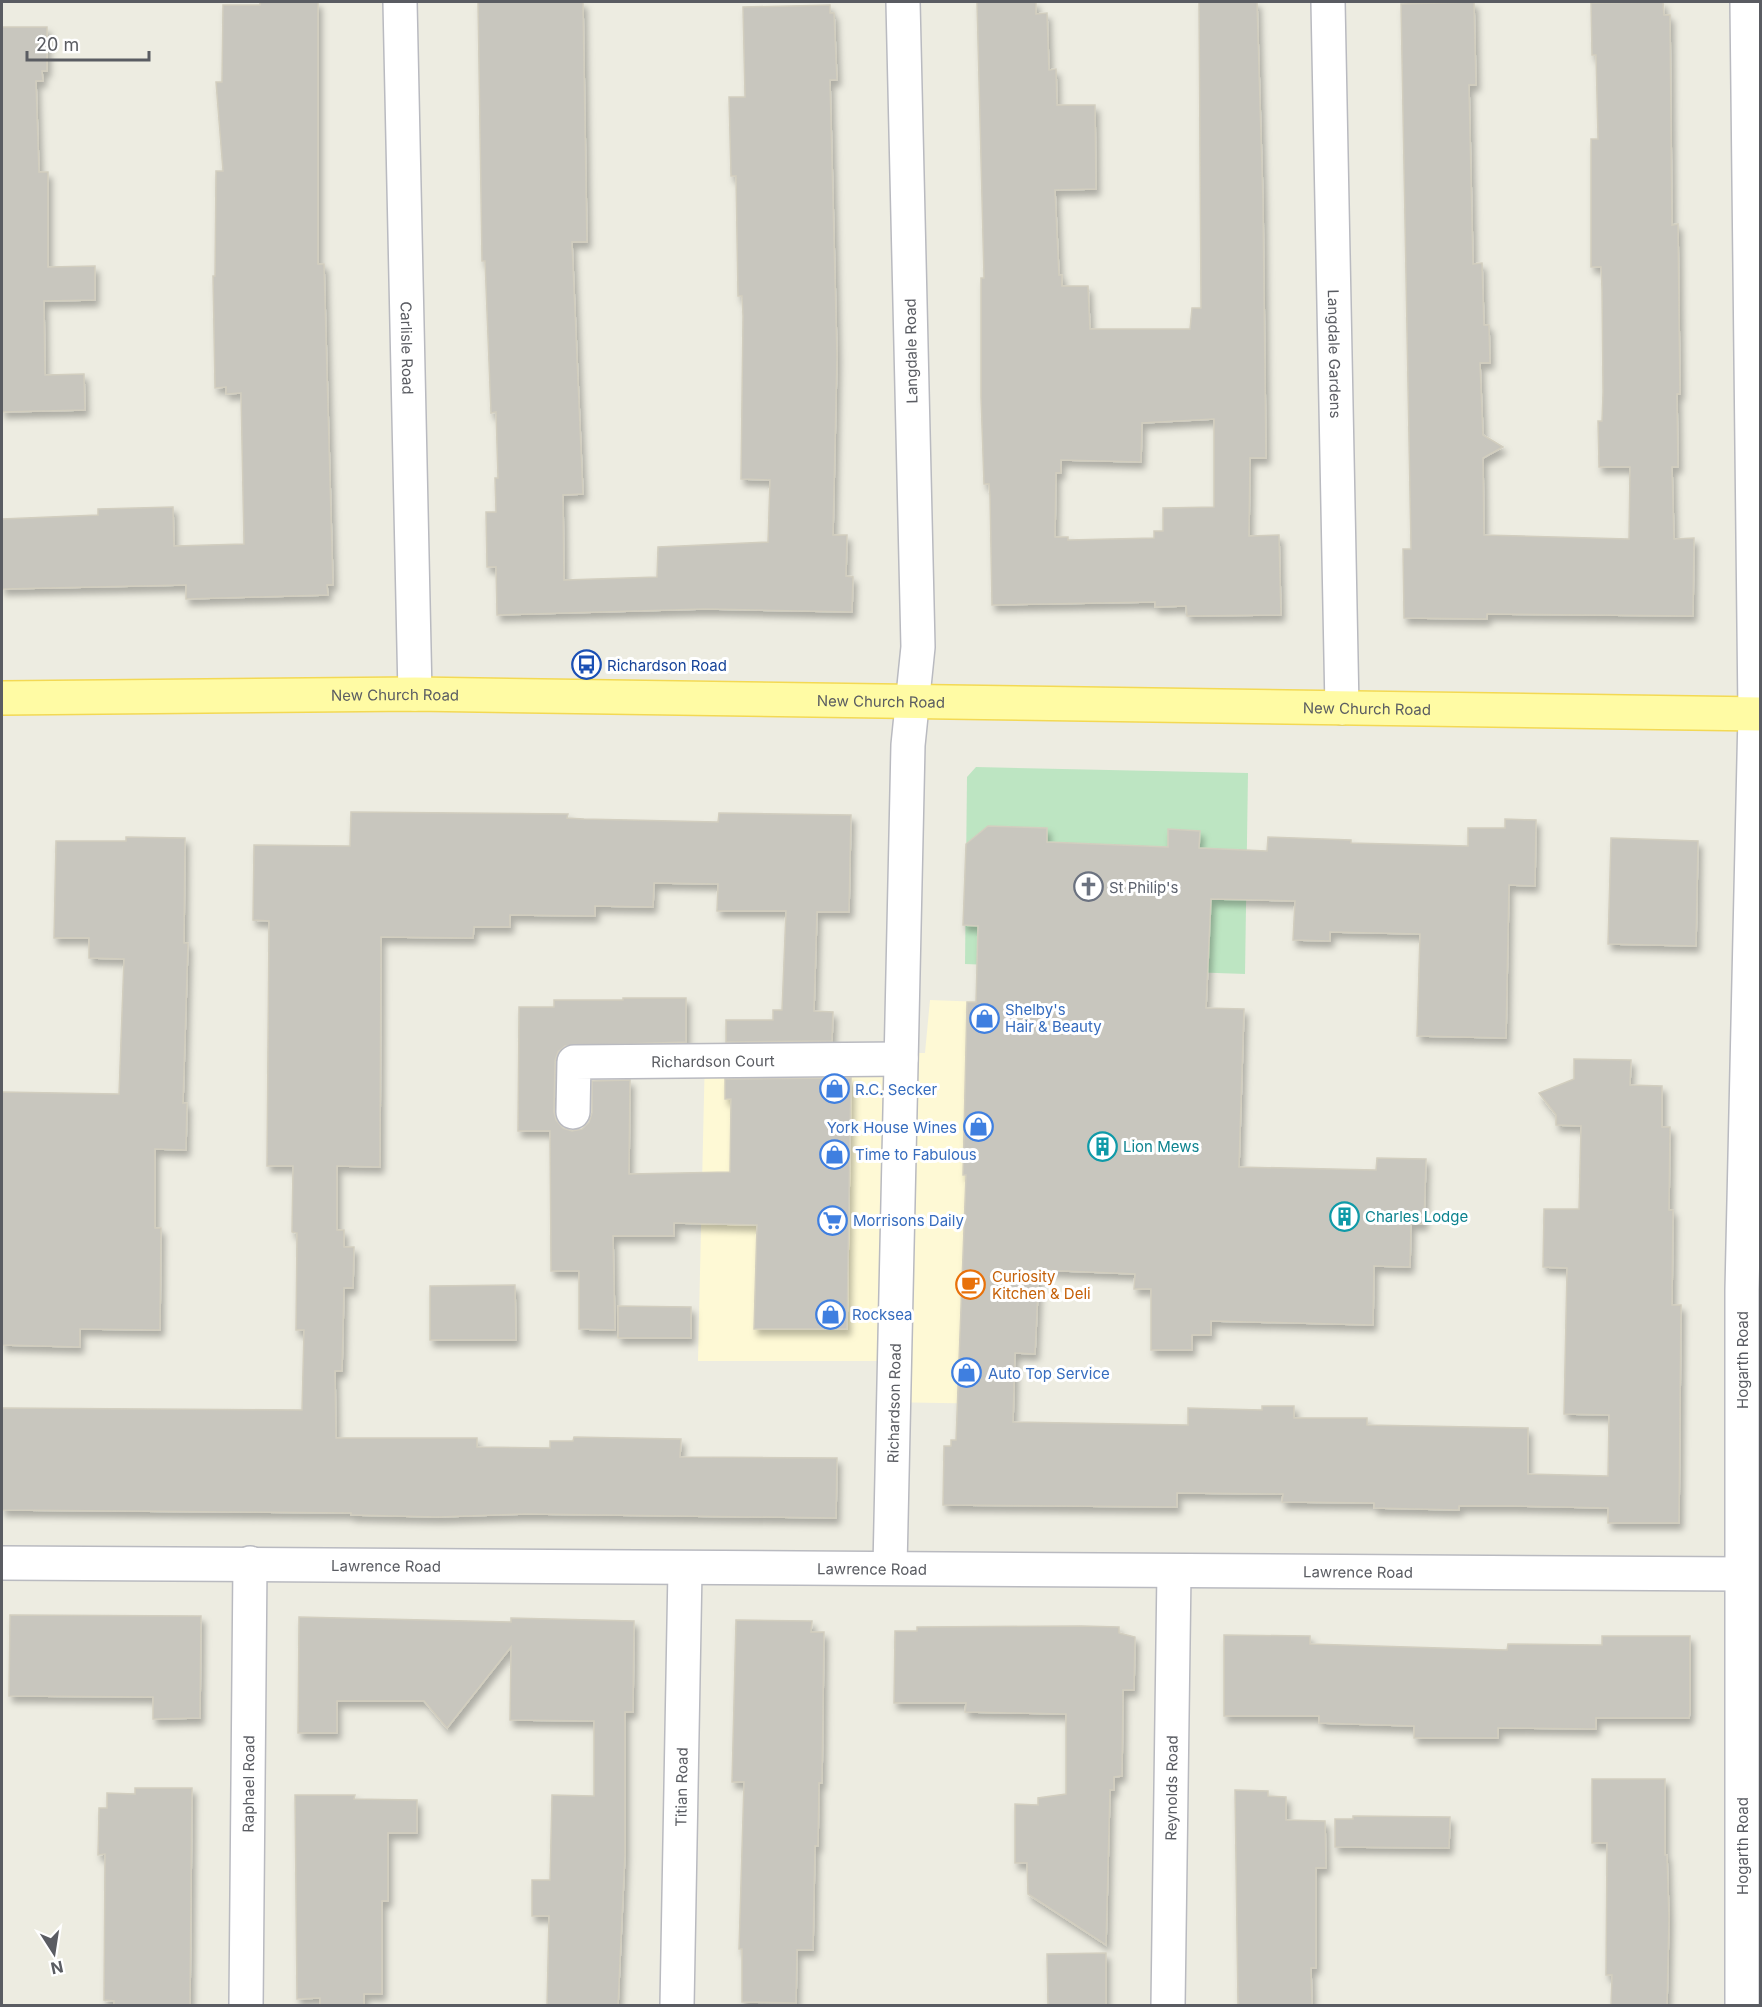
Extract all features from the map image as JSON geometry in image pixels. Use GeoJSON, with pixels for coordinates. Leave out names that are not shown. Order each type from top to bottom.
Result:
{"type":"FeatureCollection","features":[{"type":"Feature","properties":{"kind":"main road","name":"New Church Road"},"geometry":{"type":"LineString","coordinates":[[2,698],[415,694],[1758,714]]}},
{"type":"Feature","properties":{"kind":"street","name":"Carlisle Road"},"geometry":{"type":"LineString","coordinates":[[400,2],[415,694]]}},
{"type":"Feature","properties":{"kind":"street","name":"Langdale Road"},"geometry":{"type":"LineString","coordinates":[[903,2],[918,647],[914,701]]}},
{"type":"Feature","properties":{"kind":"street","name":"Langdale Gardens"},"geometry":{"type":"LineString","coordinates":[[1328,2],[1342,708]]}},
{"type":"Feature","properties":{"kind":"street","name":"Hogarth Road"},"geometry":{"type":"LineString","coordinates":[[1742,2006],[1742,1279],[1758,714],[1747,2]]}},
{"type":"Feature","properties":{"kind":"street","name":"Richardson Road"},"geometry":{"type":"LineString","coordinates":[[890,1567],[908,745],[914,701]]}},
{"type":"Feature","properties":{"kind":"street","name":"Richardson Court"},"geometry":{"type":"LineString","coordinates":[[573,1112],[574,1062],[901,1059]]}},
{"type":"Feature","properties":{"kind":"street","name":"Lawrence Road"},"geometry":{"type":"LineString","coordinates":[[2,1563],[1741,1574]]}},
{"type":"Feature","properties":{"kind":"street","name":"Raphael Road"},"geometry":{"type":"LineString","coordinates":[[246,2006],[250,1563]]}},
{"type":"Feature","properties":{"kind":"street","name":"Titian Road"},"geometry":{"type":"LineString","coordinates":[[677,2006],[685,1569]]}},
{"type":"Feature","properties":{"kind":"street","name":"Reynolds Road"},"geometry":{"type":"LineString","coordinates":[[1168,2006],[1174,1571]]}},
{"type":"Feature","properties":{"kind":"shaded area"},"geometry":{"type":"Polygon","coordinates":[[[930,1000],[1010,1003],[1242,1075],[1241,1117],[1007,1111],[1002,1404],[880,1402],[880,1361],[698,1361],[705,1052],[925,1053],[930,1000]]]}},
{"type":"Feature","properties":{"kind":"green space"},"geometry":{"type":"Polygon","coordinates":[[[976,767],[1248,773],[1245,974],[965,964],[967,777],[976,767]]]}},
{"type":"Feature","properties":{"kind":"building"},"geometry":{"type":"Polygon","coordinates":[[[260,2],[318,2],[318,264],[324,264],[333,585],[327,585],[328,595],[186,599],[186,585],[2,589],[2,519],[98,515],[98,509],[173,507],[174,546],[244,544],[241,393],[226,394],[226,387],[215,388],[213,276],[215,276],[216,171],[223,171],[216,82],[222,82],[223,5],[260,5],[260,2]]]}},
{"type":"Feature","properties":{"kind":"building"},"geometry":{"type":"Polygon","coordinates":[[[478,2],[583,2],[587,242],[572,242],[583,494],[563,495],[564,580],[657,577],[658,547],[768,542],[770,480],[741,479],[743,316],[742,296],[738,296],[736,176],[731,176],[729,97],[745,97],[743,7],[830,5],[830,13],[834,13],[837,80],[830,80],[837,356],[833,535],[847,535],[846,576],[853,577],[852,612],[705,609],[497,615],[496,567],[487,567],[486,512],[496,512],[495,478],[498,478],[496,412],[491,413],[485,261],[482,261],[478,2]]]}},
{"type":"Feature","properties":{"kind":"building"},"geometry":{"type":"Polygon","coordinates":[[[977,2],[1036,2],[1036,14],[1047,13],[1049,70],[1056,69],[1057,105],[1095,105],[1096,189],[1055,190],[1059,275],[1062,275],[1062,286],[1088,286],[1090,329],[1190,329],[1192,308],[1201,308],[1199,2],[1257,2],[1263,201],[1266,458],[1250,458],[1249,536],[1279,535],[1281,615],[1187,616],[1186,606],[1155,607],[1155,602],[992,605],[990,496],[989,484],[984,484],[981,397],[981,278],[984,278],[977,2]],[[1214,419],[1142,423],[1141,462],[1061,460],[1061,473],[1056,473],[1055,537],[1068,537],[1068,540],[1154,538],[1154,531],[1163,531],[1163,508],[1214,507],[1214,419]]]}},
{"type":"Feature","properties":{"kind":"building"},"geometry":{"type":"Polygon","coordinates":[[[1474,2],[1476,85],[1469,85],[1473,264],[1482,263],[1484,325],[1489,325],[1490,363],[1480,363],[1483,435],[1503,447],[1483,458],[1484,535],[1629,539],[1630,467],[1599,467],[1598,421],[1602,421],[1603,392],[1602,289],[1601,267],[1591,267],[1591,139],[1598,139],[1596,55],[1592,55],[1591,3],[1663,2],[1664,15],[1670,15],[1672,225],[1678,224],[1680,394],[1677,394],[1678,467],[1672,467],[1674,539],[1694,538],[1693,616],[1487,614],[1487,619],[1404,618],[1403,549],[1411,549],[1401,4],[1474,2]]]}},
{"type":"Feature","properties":{"kind":"building"},"geometry":{"type":"Polygon","coordinates":[[[2,27],[47,27],[47,71],[42,71],[43,81],[36,81],[39,172],[48,172],[48,267],[95,266],[95,300],[44,301],[45,375],[84,374],[85,410],[2,412],[2,27]]]}},
{"type":"Feature","properties":{"kind":"building"},"geometry":{"type":"Polygon","coordinates":[[[351,812],[568,814],[567,818],[584,819],[718,822],[719,813],[851,815],[849,912],[817,912],[814,1011],[833,1012],[832,1041],[726,1042],[726,1020],[773,1020],[773,1010],[782,1010],[786,911],[717,911],[718,884],[654,883],[653,907],[595,906],[595,916],[510,915],[510,927],[474,927],[473,938],[381,937],[380,1167],[337,1166],[337,1230],[344,1230],[344,1247],[354,1247],[353,1288],[344,1288],[342,1371],[335,1371],[336,1438],[477,1438],[477,1447],[550,1448],[550,1441],[573,1441],[574,1437],[681,1439],[680,1457],[837,1458],[836,1518],[527,1514],[438,1517],[351,1515],[351,1513],[2,1510],[2,1408],[302,1410],[304,1330],[296,1330],[297,1233],[292,1232],[293,1166],[267,1166],[269,921],[253,920],[254,845],[350,846],[351,812]]]}},
{"type":"Feature","properties":{"kind":"building"},"geometry":{"type":"Polygon","coordinates":[[[1505,819],[1536,820],[1535,886],[1509,885],[1506,1038],[1417,1036],[1420,934],[1330,932],[1330,941],[1293,940],[1295,901],[1211,899],[1206,1008],[1244,1009],[1239,1167],[1376,1170],[1377,1158],[1426,1159],[1424,1224],[1411,1224],[1410,1267],[1374,1266],[1373,1325],[1211,1321],[1211,1335],[1192,1335],[1192,1350],[1151,1350],[1151,1289],[1134,1289],[1135,1274],[1039,1270],[1035,1354],[1015,1353],[1013,1422],[1188,1425],[1188,1408],[1262,1410],[1262,1406],[1294,1406],[1294,1418],[1367,1418],[1367,1425],[1528,1428],[1528,1474],[1608,1476],[1609,1415],[1564,1414],[1567,1268],[1543,1267],[1544,1209],[1579,1209],[1581,1126],[1556,1125],[1556,1115],[1539,1093],[1574,1079],[1574,1059],[1631,1060],[1630,1085],[1662,1086],[1662,1127],[1670,1127],[1669,1210],[1673,1210],[1672,1305],[1681,1305],[1679,1523],[1608,1523],[1608,1508],[1459,1506],[1459,1510],[1374,1508],[1374,1503],[1282,1502],[1283,1494],[1177,1493],[1177,1507],[943,1505],[944,1446],[951,1446],[951,1440],[956,1440],[966,1175],[963,1175],[967,1002],[976,1002],[978,926],[963,925],[966,844],[988,826],[1047,828],[1047,842],[1168,847],[1168,829],[1200,831],[1199,848],[1267,851],[1268,837],[1351,840],[1351,843],[1468,846],[1468,828],[1505,828],[1505,819]]]}},
{"type":"Feature","properties":{"kind":"building"},"geometry":{"type":"Polygon","coordinates":[[[126,837],[185,838],[184,943],[188,943],[183,1103],[187,1103],[186,1150],[155,1149],[155,1228],[161,1228],[160,1330],[80,1329],[80,1347],[2,1345],[2,1092],[119,1094],[124,959],[89,958],[89,938],[54,938],[56,841],[126,841],[126,837]]]}},
{"type":"Feature","properties":{"kind":"building"},"geometry":{"type":"Polygon","coordinates":[[[1611,838],[1698,841],[1696,946],[1608,944],[1611,838]]]}},
{"type":"Feature","properties":{"kind":"building"},"geometry":{"type":"Polygon","coordinates":[[[623,998],[686,998],[686,1042],[565,1046],[558,1052],[555,1061],[554,1112],[556,1120],[563,1128],[572,1131],[582,1129],[589,1122],[592,1113],[592,1081],[630,1080],[629,1174],[730,1172],[731,1099],[725,1099],[725,1079],[851,1078],[847,1329],[754,1329],[757,1225],[674,1223],[674,1236],[613,1236],[615,1330],[579,1329],[579,1271],[551,1271],[550,1131],[518,1131],[519,1007],[554,1007],[554,1000],[623,1000],[623,998]]]}},
{"type":"Feature","properties":{"kind":"building"},"geometry":{"type":"Polygon","coordinates":[[[515,1285],[516,1340],[430,1340],[430,1286],[515,1285]]]}},
{"type":"Feature","properties":{"kind":"building"},"geometry":{"type":"Polygon","coordinates":[[[618,1306],[691,1307],[691,1338],[618,1338],[618,1306]]]}},
{"type":"Feature","properties":{"kind":"building"},"geometry":{"type":"Polygon","coordinates":[[[10,1615],[201,1616],[200,1718],[153,1719],[153,1697],[9,1696],[10,1615]]]}},
{"type":"Feature","properties":{"kind":"building"},"geometry":{"type":"Polygon","coordinates":[[[299,1617],[511,1622],[511,1618],[634,1621],[633,1712],[625,1712],[625,1853],[618,2006],[547,2006],[549,1916],[532,1916],[532,1880],[550,1880],[552,1795],[594,1796],[594,1721],[510,1720],[511,1647],[447,1728],[424,1701],[337,1701],[337,1733],[298,1733],[299,1617]]]}},
{"type":"Feature","properties":{"kind":"building"},"geometry":{"type":"Polygon","coordinates":[[[736,1620],[812,1621],[811,1632],[824,1632],[822,1783],[819,1783],[818,1846],[815,1846],[813,1950],[797,1950],[796,2003],[742,2002],[742,1949],[739,1949],[744,1782],[732,1782],[736,1620]]]}},
{"type":"Feature","properties":{"kind":"building"},"geometry":{"type":"Polygon","coordinates":[[[917,1627],[1119,1627],[1119,1633],[1135,1637],[1134,1690],[1123,1690],[1122,1776],[1114,1777],[1114,1790],[1110,1790],[1106,1945],[1028,1894],[1027,1863],[1015,1863],[1015,1804],[1038,1805],[1038,1798],[1066,1794],[1066,1714],[965,1712],[966,1703],[894,1703],[895,1631],[917,1631],[917,1627]]]}},
{"type":"Feature","properties":{"kind":"building"},"geometry":{"type":"Polygon","coordinates":[[[1224,1635],[1310,1636],[1310,1644],[1507,1650],[1508,1644],[1602,1645],[1602,1636],[1690,1636],[1689,1718],[1596,1718],[1596,1729],[1498,1728],[1498,1738],[1414,1738],[1414,1726],[1319,1723],[1319,1716],[1224,1716],[1224,1635]]]}},
{"type":"Feature","properties":{"kind":"building"},"geometry":{"type":"Polygon","coordinates":[[[1592,1779],[1665,1779],[1665,1855],[1667,1855],[1669,1918],[1667,2006],[1611,2006],[1612,1975],[1606,1975],[1607,1843],[1592,1843],[1592,1779]]]}},
{"type":"Feature","properties":{"kind":"building"},"geometry":{"type":"Polygon","coordinates":[[[135,1788],[192,1788],[190,2006],[114,2006],[114,2001],[104,2000],[105,1854],[98,1855],[99,1808],[107,1808],[107,1793],[135,1794],[135,1788]]]}},
{"type":"Feature","properties":{"kind":"building"},"geometry":{"type":"Polygon","coordinates":[[[1235,1790],[1268,1791],[1268,1796],[1286,1797],[1286,1820],[1325,1821],[1326,1868],[1316,1868],[1316,1968],[1311,1968],[1312,2006],[1238,2006],[1235,1790]]]}},
{"type":"Feature","properties":{"kind":"building"},"geometry":{"type":"Polygon","coordinates":[[[295,1795],[355,1795],[354,1799],[417,1800],[417,1833],[388,1833],[388,1901],[382,1901],[382,1994],[364,1994],[364,2005],[320,2005],[320,1998],[297,1999],[295,1795]]]}},
{"type":"Feature","properties":{"kind":"building"},"geometry":{"type":"Polygon","coordinates":[[[1353,1816],[1450,1817],[1449,1848],[1335,1847],[1335,1819],[1353,1819],[1353,1816]]]}},
{"type":"Feature","properties":{"kind":"building"},"geometry":{"type":"Polygon","coordinates":[[[1106,1953],[1106,2006],[1048,2006],[1047,1954],[1106,1953]]]}},
{"type":"Feature","properties":{"kind":"place","name":"Richardson Road"},"geometry":{"type":"Point","coordinates":[586,665]}},
{"type":"Feature","properties":{"kind":"place","name":"St Philip's"},"geometry":{"type":"Point","coordinates":[1088,887]}},
{"type":"Feature","properties":{"kind":"place","name":"Shelby's Hair & Beauty"},"geometry":{"type":"Point","coordinates":[984,1018]}},
{"type":"Feature","properties":{"kind":"place","name":"R.C. Secker"},"geometry":{"type":"Point","coordinates":[834,1089]}},
{"type":"Feature","properties":{"kind":"place","name":"York House Wines"},"geometry":{"type":"Point","coordinates":[978,1127]}},
{"type":"Feature","properties":{"kind":"place","name":"Lion Mews"},"geometry":{"type":"Point","coordinates":[1102,1146]}},
{"type":"Feature","properties":{"kind":"place","name":"Time to Fabulous"},"geometry":{"type":"Point","coordinates":[834,1154]}},
{"type":"Feature","properties":{"kind":"place","name":"Charles Lodge"},"geometry":{"type":"Point","coordinates":[1344,1216]}},
{"type":"Feature","properties":{"kind":"place","name":"Morrisons Daily"},"geometry":{"type":"Point","coordinates":[832,1220]}},
{"type":"Feature","properties":{"kind":"place","name":"Curiosity Kitchen & Deli"},"geometry":{"type":"Point","coordinates":[971,1285]}},
{"type":"Feature","properties":{"kind":"place","name":"Rocksea"},"geometry":{"type":"Point","coordinates":[831,1314]}},
{"type":"Feature","properties":{"kind":"place","name":"Auto Top Service"},"geometry":{"type":"Point","coordinates":[967,1373]}}]}
